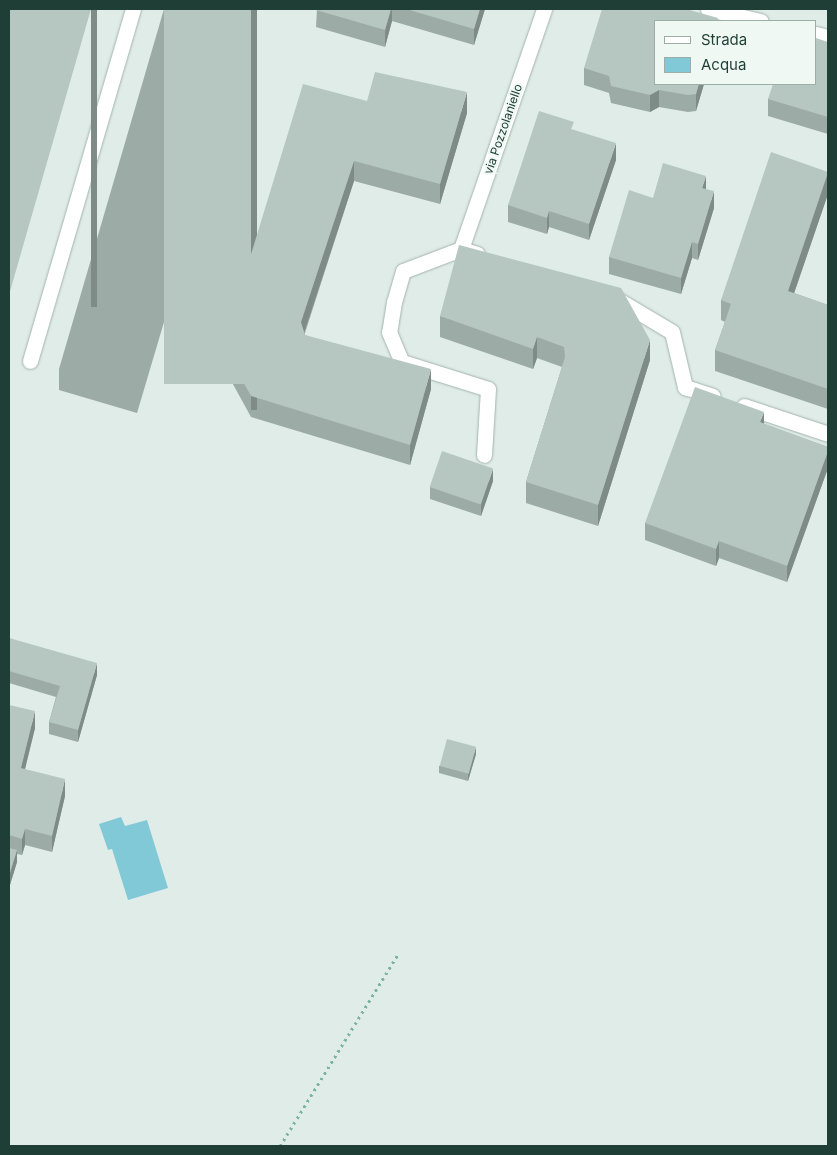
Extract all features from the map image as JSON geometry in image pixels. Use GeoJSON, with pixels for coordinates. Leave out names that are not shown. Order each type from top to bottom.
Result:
{"type":"FeatureCollection","features":[{"type":"Feature","properties":{"kind":"street"},"geometry":{"type":"LineString","coordinates":[[30,361],[133,9]]}},
{"type":"Feature","properties":{"kind":"street","name":"via Pozzolaniello"},"geometry":{"type":"LineString","coordinates":[[461,249],[544,9]]}},
{"type":"Feature","properties":{"kind":"street"},"geometry":{"type":"LineString","coordinates":[[708,9],[757,20]]}},
{"type":"Feature","properties":{"kind":"street"},"geometry":{"type":"LineString","coordinates":[[484,455],[488,389],[402,362],[389,332],[394,302],[403,271],[461,249],[488,258]]}},
{"type":"Feature","properties":{"kind":"street"},"geometry":{"type":"LineString","coordinates":[[605,295],[614,297],[672,332],[685,387],[828,434]]}},
{"type":"Feature","properties":{"kind":"path"},"geometry":{"type":"LineString","coordinates":[[280,1146],[398,954]]}},
{"type":"Feature","properties":{"kind":"water"},"geometry":{"type":"Polygon","coordinates":[[[121,817],[125,826],[147,820],[168,888],[128,900],[112,849],[108,850],[99,824],[121,817]]]}},
{"type":"Feature","properties":{"kind":"building"},"geometry":{"type":"Polygon","coordinates":[[[9,9],[91,9],[9,295],[9,9]]]}},
{"type":"Feature","properties":{"kind":"building"},"geometry":{"type":"Polygon","coordinates":[[[164,9],[251,9],[251,384],[164,384],[164,9]]]}},
{"type":"Feature","properties":{"kind":"building"},"geometry":{"type":"Polygon","coordinates":[[[317,9],[391,9],[385,30],[317,9]]]}},
{"type":"Feature","properties":{"kind":"building"},"geometry":{"type":"Polygon","coordinates":[[[406,9],[480,9],[474,29],[406,9]]]}},
{"type":"Feature","properties":{"kind":"building"},"geometry":{"type":"Polygon","coordinates":[[[602,9],[686,9],[718,18],[717,20],[654,20],[654,85],[699,85],[696,94],[688,95],[659,90],[650,95],[611,86],[609,76],[584,68],[602,9]]]}},
{"type":"Feature","properties":{"kind":"building"},"geometry":{"type":"Polygon","coordinates":[[[817,38],[828,42],[828,117],[768,99],[773,85],[817,85],[817,38]]]}},
{"type":"Feature","properties":{"kind":"building"},"geometry":{"type":"Polygon","coordinates":[[[375,72],[467,92],[440,184],[354,161],[301,322],[305,335],[431,369],[410,445],[251,396],[223,346],[303,84],[367,101],[375,72]]]}},
{"type":"Feature","properties":{"kind":"building"},"geometry":{"type":"Polygon","coordinates":[[[539,111],[574,122],[571,129],[616,143],[589,224],[549,211],[547,218],[508,205],[539,111]]]}},
{"type":"Feature","properties":{"kind":"building"},"geometry":{"type":"Polygon","coordinates":[[[771,152],[828,172],[788,291],[828,305],[828,389],[715,350],[731,304],[721,300],[771,152]]]}},
{"type":"Feature","properties":{"kind":"building"},"geometry":{"type":"Polygon","coordinates":[[[663,163],[706,176],[702,188],[714,191],[698,244],[692,242],[681,278],[609,257],[629,190],[653,198],[663,163]]]}},
{"type":"Feature","properties":{"kind":"building"},"geometry":{"type":"Polygon","coordinates":[[[459,245],[621,288],[650,340],[598,505],[526,482],[565,357],[564,347],[537,337],[533,349],[440,316],[459,245]]]}},
{"type":"Feature","properties":{"kind":"building"},"geometry":{"type":"Polygon","coordinates":[[[695,387],[764,412],[760,422],[828,447],[787,566],[719,541],[716,549],[645,523],[695,387]]]}},
{"type":"Feature","properties":{"kind":"building"},"geometry":{"type":"Polygon","coordinates":[[[442,451],[493,469],[481,505],[430,487],[442,451]]]}},
{"type":"Feature","properties":{"kind":"building"},"geometry":{"type":"Polygon","coordinates":[[[9,638],[97,663],[78,730],[49,722],[60,686],[9,671],[9,638]]]}},
{"type":"Feature","properties":{"kind":"building"},"geometry":{"type":"Polygon","coordinates":[[[9,705],[35,711],[21,768],[65,779],[52,836],[25,829],[22,839],[9,835],[9,705]]]}},
{"type":"Feature","properties":{"kind":"building"},"geometry":{"type":"Polygon","coordinates":[[[447,739],[476,747],[469,774],[440,766],[447,739]]]}},
{"type":"Feature","properties":{"kind":"building"},"geometry":{"type":"Polygon","coordinates":[[[9,848],[17,850],[9,876],[9,848]]]}}]}
